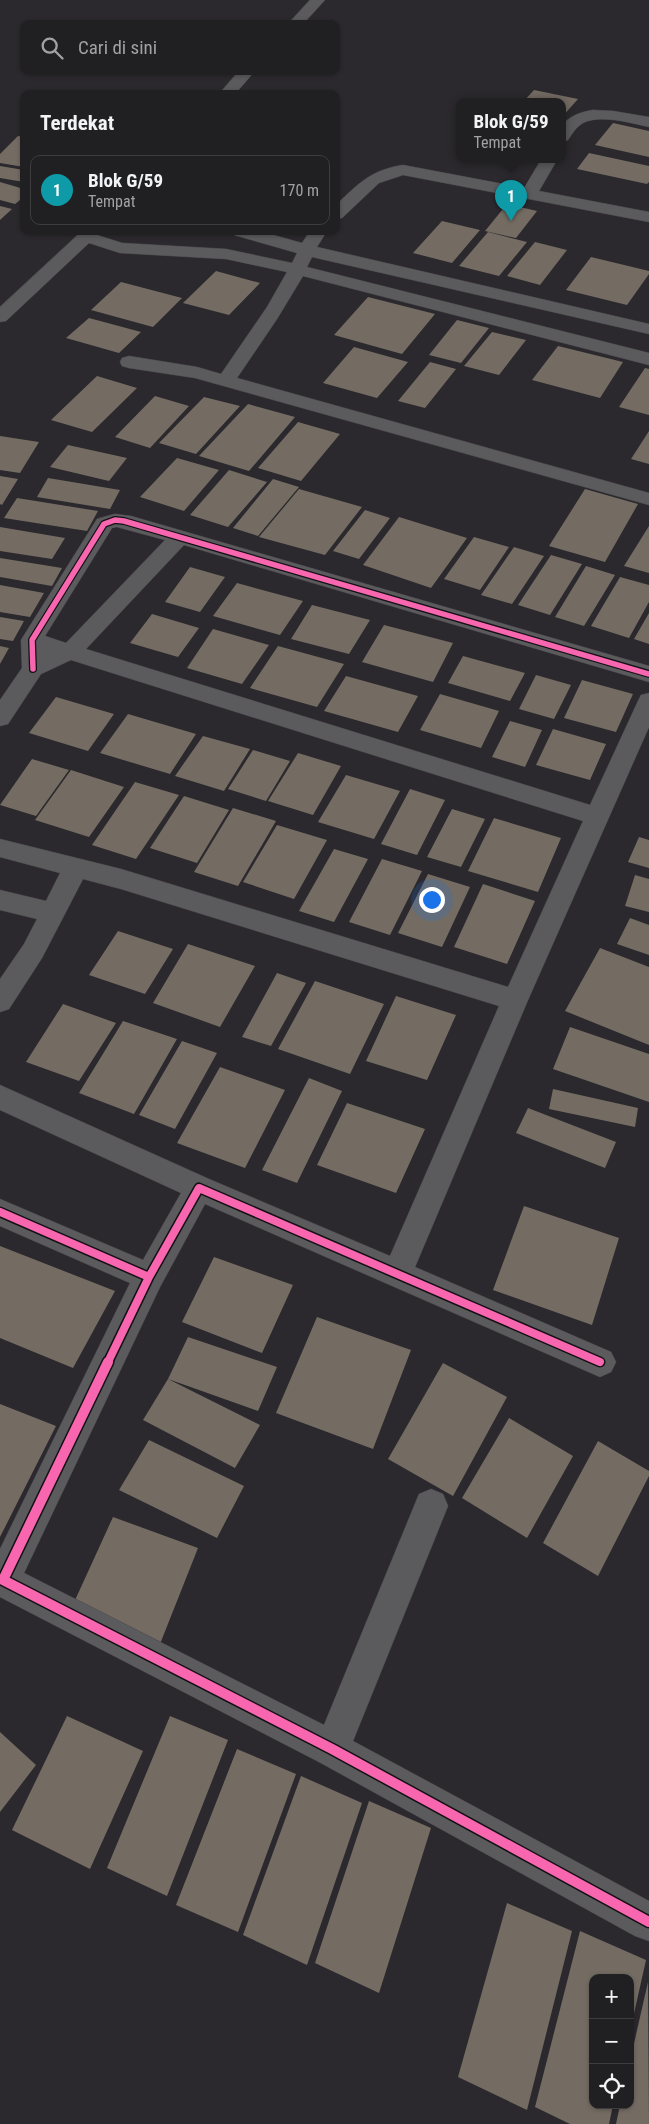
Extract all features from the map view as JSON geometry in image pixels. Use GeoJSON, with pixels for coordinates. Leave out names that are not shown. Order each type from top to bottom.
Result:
{"type":"FeatureCollection","features":[{"type":"Feature","properties":{"kind":"street"},"geometry":{"type":"LineString","coordinates":[[299,20],[318,0]]}},
{"type":"Feature","properties":{"kind":"street"},"geometry":{"type":"LineString","coordinates":[[230,90],[244,75]]}},
{"type":"Feature","properties":{"kind":"street"},"geometry":{"type":"LineString","coordinates":[[566,131],[578,118],[584,116],[608,115],[649,122]]}},
{"type":"Feature","properties":{"kind":"street"},"geometry":{"type":"LineString","coordinates":[[530,194],[547,163]]}},
{"type":"Feature","properties":{"kind":"street"},"geometry":{"type":"LineString","coordinates":[[340,210],[376,176],[388,171],[403,170],[649,217]]}},
{"type":"Feature","properties":{"kind":"street"},"geometry":{"type":"LineString","coordinates":[[0,317],[88,235]]}},
{"type":"Feature","properties":{"kind":"street"},"geometry":{"type":"LineString","coordinates":[[91,235],[120,248],[226,254],[296,269],[649,358]]}},
{"type":"Feature","properties":{"kind":"street"},"geometry":{"type":"LineString","coordinates":[[254,235],[306,250],[646,322]]}},
{"type":"Feature","properties":{"kind":"street"},"geometry":{"type":"LineString","coordinates":[[226,381],[271,314],[306,250],[317,235]]}},
{"type":"Feature","properties":{"kind":"street"},"geometry":{"type":"LineString","coordinates":[[129,362],[197,373],[649,499]]}},
{"type":"Feature","properties":{"kind":"street"},"geometry":{"type":"LineString","coordinates":[[33,670],[32,640],[104,524],[115,520],[124,521],[649,674]]}},
{"type":"Feature","properties":{"kind":"street"},"geometry":{"type":"LineString","coordinates":[[0,718],[33,670],[71,651],[178,538]]}},
{"type":"Feature","properties":{"kind":"street"},"geometry":{"type":"LineString","coordinates":[[32,640],[596,816]]}},
{"type":"Feature","properties":{"kind":"street"},"geometry":{"type":"LineString","coordinates":[[397,1274],[515,1000],[649,701]]}},
{"type":"Feature","properties":{"kind":"street"},"geometry":{"type":"LineString","coordinates":[[0,848],[130,882],[515,1000]]}},
{"type":"Feature","properties":{"kind":"street"},"geometry":{"type":"LineString","coordinates":[[0,1001],[33,951],[75,869]]}},
{"type":"Feature","properties":{"kind":"street"},"geometry":{"type":"LineString","coordinates":[[0,900],[54,913]]}},
{"type":"Feature","properties":{"kind":"street"},"geometry":{"type":"LineString","coordinates":[[0,1097],[199,1188],[600,1362]]}},
{"type":"Feature","properties":{"kind":"street"},"geometry":{"type":"LineString","coordinates":[[199,1188],[149,1277],[1,1579],[332,1749],[649,1922]]}},
{"type":"Feature","properties":{"kind":"street"},"geometry":{"type":"LineString","coordinates":[[0,1212],[149,1277]]}},
{"type":"Feature","properties":{"kind":"street"},"geometry":{"type":"LineString","coordinates":[[332,1749],[431,1506]]}},
{"type":"Feature","properties":{"kind":"building"},"geometry":{"type":"Polygon","coordinates":[[[534,90],[578,99],[566,112],[566,98],[527,98],[534,90]]]}},
{"type":"Feature","properties":{"kind":"building"},"geometry":{"type":"Polygon","coordinates":[[[613,123],[649,131],[649,157],[595,145],[613,123]]]}},
{"type":"Feature","properties":{"kind":"building"},"geometry":{"type":"Polygon","coordinates":[[[18,136],[20,136],[20,166],[0,163],[0,154],[18,136]]]}},
{"type":"Feature","properties":{"kind":"building"},"geometry":{"type":"Polygon","coordinates":[[[589,153],[649,166],[649,182],[647,184],[577,169],[589,153]]]}},
{"type":"Feature","properties":{"kind":"building"},"geometry":{"type":"Polygon","coordinates":[[[0,166],[20,169],[20,181],[0,178],[0,166]]]}},
{"type":"Feature","properties":{"kind":"building"},"geometry":{"type":"Polygon","coordinates":[[[0,182],[20,188],[20,200],[15,204],[0,200],[0,182]]]}},
{"type":"Feature","properties":{"kind":"building"},"geometry":{"type":"Polygon","coordinates":[[[507,204],[537,211],[516,238],[485,231],[507,204]]]}},
{"type":"Feature","properties":{"kind":"building"},"geometry":{"type":"Polygon","coordinates":[[[0,206],[12,209],[0,220],[0,206]]]}},
{"type":"Feature","properties":{"kind":"building"},"geometry":{"type":"Polygon","coordinates":[[[442,221],[480,230],[452,263],[413,253],[442,221]]]}},
{"type":"Feature","properties":{"kind":"building"},"geometry":{"type":"Polygon","coordinates":[[[488,232],[527,242],[499,276],[459,266],[488,232]]]}},
{"type":"Feature","properties":{"kind":"building"},"geometry":{"type":"Polygon","coordinates":[[[535,242],[567,250],[540,285],[507,276],[535,242]]]}},
{"type":"Feature","properties":{"kind":"building"},"geometry":{"type":"Polygon","coordinates":[[[591,257],[649,271],[649,274],[627,305],[566,290],[591,257]]]}},
{"type":"Feature","properties":{"kind":"building"},"geometry":{"type":"Polygon","coordinates":[[[216,271],[260,283],[229,315],[183,303],[216,271]]]}},
{"type":"Feature","properties":{"kind":"building"},"geometry":{"type":"Polygon","coordinates":[[[121,282],[182,298],[153,327],[91,310],[121,282]]]}},
{"type":"Feature","properties":{"kind":"building"},"geometry":{"type":"Polygon","coordinates":[[[368,297],[435,314],[402,354],[334,335],[368,297]]]}},
{"type":"Feature","properties":{"kind":"building"},"geometry":{"type":"Polygon","coordinates":[[[89,318],[141,332],[119,353],[66,338],[89,318]]]}},
{"type":"Feature","properties":{"kind":"building"},"geometry":{"type":"Polygon","coordinates":[[[457,320],[489,328],[461,363],[429,355],[457,320]]]}},
{"type":"Feature","properties":{"kind":"building"},"geometry":{"type":"Polygon","coordinates":[[[492,332],[526,340],[499,375],[464,366],[492,332]]]}},
{"type":"Feature","properties":{"kind":"building"},"geometry":{"type":"Polygon","coordinates":[[[558,346],[623,362],[600,398],[532,380],[558,346]]]}},
{"type":"Feature","properties":{"kind":"building"},"geometry":{"type":"Polygon","coordinates":[[[354,347],[408,362],[377,398],[323,383],[354,347]]]}},
{"type":"Feature","properties":{"kind":"building"},"geometry":{"type":"Polygon","coordinates":[[[430,362],[456,369],[425,408],[398,401],[430,362]]]}},
{"type":"Feature","properties":{"kind":"building"},"geometry":{"type":"Polygon","coordinates":[[[645,368],[649,369],[649,415],[619,407],[645,368]]]}},
{"type":"Feature","properties":{"kind":"building"},"geometry":{"type":"Polygon","coordinates":[[[97,376],[137,388],[92,432],[51,420],[97,376]]]}},
{"type":"Feature","properties":{"kind":"building"},"geometry":{"type":"Polygon","coordinates":[[[155,396],[189,406],[150,448],[115,437],[155,396]]]}},
{"type":"Feature","properties":{"kind":"building"},"geometry":{"type":"Polygon","coordinates":[[[204,397],[240,406],[196,454],[159,443],[204,397]]]}},
{"type":"Feature","properties":{"kind":"building"},"geometry":{"type":"Polygon","coordinates":[[[248,404],[295,417],[249,471],[199,456],[248,404]]]}},
{"type":"Feature","properties":{"kind":"building"},"geometry":{"type":"Polygon","coordinates":[[[298,422],[340,434],[301,481],[258,468],[298,422]]]}},
{"type":"Feature","properties":{"kind":"building"},"geometry":{"type":"Polygon","coordinates":[[[649,431],[649,464],[631,459],[649,431]]]}},
{"type":"Feature","properties":{"kind":"building"},"geometry":{"type":"Polygon","coordinates":[[[0,436],[39,442],[20,473],[0,470],[0,436]]]}},
{"type":"Feature","properties":{"kind":"building"},"geometry":{"type":"Polygon","coordinates":[[[68,445],[127,458],[109,481],[50,467],[68,445]]]}},
{"type":"Feature","properties":{"kind":"building"},"geometry":{"type":"Polygon","coordinates":[[[177,458],[219,470],[184,511],[140,497],[177,458]]]}},
{"type":"Feature","properties":{"kind":"building"},"geometry":{"type":"Polygon","coordinates":[[[229,470],[267,482],[228,527],[190,515],[229,470]]]}},
{"type":"Feature","properties":{"kind":"building"},"geometry":{"type":"Polygon","coordinates":[[[0,476],[18,479],[2,505],[0,504],[0,476]]]}},
{"type":"Feature","properties":{"kind":"building"},"geometry":{"type":"Polygon","coordinates":[[[48,478],[120,490],[110,509],[37,497],[48,478]]]}},
{"type":"Feature","properties":{"kind":"building"},"geometry":{"type":"Polygon","coordinates":[[[273,479],[299,487],[258,536],[233,528],[273,479]]]}},
{"type":"Feature","properties":{"kind":"building"},"geometry":{"type":"Polygon","coordinates":[[[299,489],[362,507],[325,555],[259,537],[299,489]]]}},
{"type":"Feature","properties":{"kind":"building"},"geometry":{"type":"Polygon","coordinates":[[[585,489],[638,504],[605,562],[549,546],[585,489]]]}},
{"type":"Feature","properties":{"kind":"building"},"geometry":{"type":"Polygon","coordinates":[[[17,498],[98,511],[87,531],[4,518],[17,498]]]}},
{"type":"Feature","properties":{"kind":"building"},"geometry":{"type":"Polygon","coordinates":[[[365,510],[390,518],[359,559],[333,551],[365,510]]]}},
{"type":"Feature","properties":{"kind":"building"},"geometry":{"type":"Polygon","coordinates":[[[399,517],[467,538],[431,588],[363,565],[399,517]]]}},
{"type":"Feature","properties":{"kind":"building"},"geometry":{"type":"Polygon","coordinates":[[[649,526],[649,573],[624,566],[649,526]]]}},
{"type":"Feature","properties":{"kind":"building"},"geometry":{"type":"Polygon","coordinates":[[[0,527],[65,538],[52,559],[0,551],[0,527]]]}},
{"type":"Feature","properties":{"kind":"building"},"geometry":{"type":"Polygon","coordinates":[[[474,537],[509,547],[480,590],[444,579],[474,537]]]}},
{"type":"Feature","properties":{"kind":"building"},"geometry":{"type":"Polygon","coordinates":[[[514,547],[544,556],[512,604],[481,595],[514,547]]]}},
{"type":"Feature","properties":{"kind":"building"},"geometry":{"type":"Polygon","coordinates":[[[551,555],[582,564],[550,615],[518,605],[551,555]]]}},
{"type":"Feature","properties":{"kind":"building"},"geometry":{"type":"Polygon","coordinates":[[[0,558],[62,568],[52,586],[0,577],[0,558]]]}},
{"type":"Feature","properties":{"kind":"building"},"geometry":{"type":"Polygon","coordinates":[[[586,566],[615,575],[584,626],[555,617],[586,566]]]}},
{"type":"Feature","properties":{"kind":"building"},"geometry":{"type":"Polygon","coordinates":[[[190,567],[225,577],[200,612],[165,602],[190,567]]]}},
{"type":"Feature","properties":{"kind":"building"},"geometry":{"type":"Polygon","coordinates":[[[620,577],[649,585],[649,602],[629,638],[591,626],[620,577]]]}},
{"type":"Feature","properties":{"kind":"building"},"geometry":{"type":"Polygon","coordinates":[[[237,583],[303,601],[280,635],[213,616],[237,583]]]}},
{"type":"Feature","properties":{"kind":"building"},"geometry":{"type":"Polygon","coordinates":[[[0,585],[44,593],[30,617],[0,612],[0,585]]]}},
{"type":"Feature","properties":{"kind":"building"},"geometry":{"type":"Polygon","coordinates":[[[312,605],[370,620],[349,654],[291,639],[312,605]]]}},
{"type":"Feature","properties":{"kind":"building"},"geometry":{"type":"Polygon","coordinates":[[[649,613],[649,644],[634,639],[649,613]]]}},
{"type":"Feature","properties":{"kind":"building"},"geometry":{"type":"Polygon","coordinates":[[[152,614],[199,628],[178,657],[130,643],[152,614]]]}},
{"type":"Feature","properties":{"kind":"building"},"geometry":{"type":"Polygon","coordinates":[[[0,617],[24,621],[13,641],[0,639],[0,617]]]}},
{"type":"Feature","properties":{"kind":"building"},"geometry":{"type":"Polygon","coordinates":[[[384,625],[453,643],[433,682],[362,662],[384,625]]]}},
{"type":"Feature","properties":{"kind":"building"},"geometry":{"type":"Polygon","coordinates":[[[213,629],[269,645],[242,684],[187,668],[213,629]]]}},
{"type":"Feature","properties":{"kind":"building"},"geometry":{"type":"Polygon","coordinates":[[[0,646],[9,648],[0,664],[0,646]]]}},
{"type":"Feature","properties":{"kind":"building"},"geometry":{"type":"Polygon","coordinates":[[[278,646],[344,664],[317,707],[250,688],[278,646]]]}},
{"type":"Feature","properties":{"kind":"building"},"geometry":{"type":"Polygon","coordinates":[[[463,656],[525,673],[510,701],[448,683],[463,656]]]}},
{"type":"Feature","properties":{"kind":"building"},"geometry":{"type":"Polygon","coordinates":[[[536,675],[571,685],[554,719],[519,709],[536,675]]]}},
{"type":"Feature","properties":{"kind":"building"},"geometry":{"type":"Polygon","coordinates":[[[346,676],[418,696],[398,732],[324,711],[346,676]]]}},
{"type":"Feature","properties":{"kind":"building"},"geometry":{"type":"Polygon","coordinates":[[[582,680],[633,694],[616,732],[564,718],[582,680]]]}},
{"type":"Feature","properties":{"kind":"building"},"geometry":{"type":"Polygon","coordinates":[[[440,694],[499,711],[481,748],[420,730],[440,694]]]}},
{"type":"Feature","properties":{"kind":"building"},"geometry":{"type":"Polygon","coordinates":[[[56,697],[114,714],[88,751],[29,733],[56,697]]]}},
{"type":"Feature","properties":{"kind":"building"},"geometry":{"type":"Polygon","coordinates":[[[128,714],[196,734],[170,774],[100,753],[128,714]]]}},
{"type":"Feature","properties":{"kind":"building"},"geometry":{"type":"Polygon","coordinates":[[[510,721],[542,730],[525,767],[492,757],[510,721]]]}},
{"type":"Feature","properties":{"kind":"building"},"geometry":{"type":"Polygon","coordinates":[[[553,729],[606,744],[590,780],[536,765],[553,729]]]}},
{"type":"Feature","properties":{"kind":"building"},"geometry":{"type":"Polygon","coordinates":[[[203,736],[250,749],[224,791],[175,776],[203,736]]]}},
{"type":"Feature","properties":{"kind":"building"},"geometry":{"type":"Polygon","coordinates":[[[253,750],[290,761],[266,801],[228,789],[253,750]]]}},
{"type":"Feature","properties":{"kind":"building"},"geometry":{"type":"Polygon","coordinates":[[[298,753],[341,766],[313,815],[268,801],[298,753]]]}},
{"type":"Feature","properties":{"kind":"building"},"geometry":{"type":"Polygon","coordinates":[[[32,759],[69,770],[36,816],[0,805],[32,759]]]}},
{"type":"Feature","properties":{"kind":"building"},"geometry":{"type":"Polygon","coordinates":[[[71,770],[124,787],[89,837],[35,820],[71,770]]]}},
{"type":"Feature","properties":{"kind":"building"},"geometry":{"type":"Polygon","coordinates":[[[346,775],[400,791],[374,839],[318,822],[346,775]]]}},
{"type":"Feature","properties":{"kind":"building"},"geometry":{"type":"Polygon","coordinates":[[[135,782],[179,795],[136,859],[92,845],[135,782]]]}},
{"type":"Feature","properties":{"kind":"building"},"geometry":{"type":"Polygon","coordinates":[[[410,789],[445,800],[417,855],[381,844],[410,789]]]}},
{"type":"Feature","properties":{"kind":"building"},"geometry":{"type":"Polygon","coordinates":[[[184,796],[229,810],[197,863],[150,848],[184,796]]]}},
{"type":"Feature","properties":{"kind":"building"},"geometry":{"type":"Polygon","coordinates":[[[233,808],[276,821],[238,886],[194,872],[233,808]]]}},
{"type":"Feature","properties":{"kind":"building"},"geometry":{"type":"Polygon","coordinates":[[[452,809],[485,819],[461,867],[427,857],[452,809]]]}},
{"type":"Feature","properties":{"kind":"building"},"geometry":{"type":"Polygon","coordinates":[[[494,818],[561,838],[538,892],[468,871],[494,818]]]}},
{"type":"Feature","properties":{"kind":"building"},"geometry":{"type":"Polygon","coordinates":[[[277,825],[327,840],[294,899],[243,882],[277,825]]]}},
{"type":"Feature","properties":{"kind":"building"},"geometry":{"type":"Polygon","coordinates":[[[639,837],[649,840],[649,868],[628,862],[639,837]]]}},
{"type":"Feature","properties":{"kind":"building"},"geometry":{"type":"Polygon","coordinates":[[[334,849],[368,859],[334,922],[299,911],[334,849]]]}},
{"type":"Feature","properties":{"kind":"building"},"geometry":{"type":"Polygon","coordinates":[[[382,859],[422,871],[390,935],[349,922],[382,859]]]}},
{"type":"Feature","properties":{"kind":"building"},"geometry":{"type":"Polygon","coordinates":[[[428,874],[470,887],[442,947],[398,933],[428,874]]]}},
{"type":"Feature","properties":{"kind":"building"},"geometry":{"type":"Polygon","coordinates":[[[635,875],[649,879],[649,912],[625,906],[635,875]]]}},
{"type":"Feature","properties":{"kind":"building"},"geometry":{"type":"Polygon","coordinates":[[[483,884],[535,901],[507,964],[454,947],[483,884]]]}},
{"type":"Feature","properties":{"kind":"building"},"geometry":{"type":"Polygon","coordinates":[[[630,918],[649,925],[649,955],[617,944],[630,918]]]}},
{"type":"Feature","properties":{"kind":"building"},"geometry":{"type":"Polygon","coordinates":[[[118,931],[173,949],[145,994],[89,975],[118,931]]]}},
{"type":"Feature","properties":{"kind":"building"},"geometry":{"type":"Polygon","coordinates":[[[188,944],[255,966],[220,1027],[153,1003],[188,944]]]}},
{"type":"Feature","properties":{"kind":"building"},"geometry":{"type":"Polygon","coordinates":[[[600,948],[649,967],[649,1045],[565,1011],[600,948]]]}},
{"type":"Feature","properties":{"kind":"building"},"geometry":{"type":"Polygon","coordinates":[[[277,973],[306,983],[271,1046],[242,1037],[277,973]]]}},
{"type":"Feature","properties":{"kind":"building"},"geometry":{"type":"Polygon","coordinates":[[[315,981],[384,1004],[350,1074],[278,1049],[315,981]]]}},
{"type":"Feature","properties":{"kind":"building"},"geometry":{"type":"Polygon","coordinates":[[[396,996],[456,1015],[427,1080],[366,1061],[396,996]]]}},
{"type":"Feature","properties":{"kind":"building"},"geometry":{"type":"Polygon","coordinates":[[[63,1004],[116,1023],[79,1081],[26,1062],[63,1004]]]}},
{"type":"Feature","properties":{"kind":"building"},"geometry":{"type":"Polygon","coordinates":[[[123,1021],[177,1039],[134,1114],[79,1093],[123,1021]]]}},
{"type":"Feature","properties":{"kind":"building"},"geometry":{"type":"Polygon","coordinates":[[[570,1027],[649,1054],[649,1102],[553,1069],[570,1027]]]}},
{"type":"Feature","properties":{"kind":"building"},"geometry":{"type":"Polygon","coordinates":[[[182,1041],[217,1053],[175,1129],[139,1115],[182,1041]]]}},
{"type":"Feature","properties":{"kind":"building"},"geometry":{"type":"Polygon","coordinates":[[[220,1067],[285,1090],[245,1168],[177,1143],[220,1067]]]}},
{"type":"Feature","properties":{"kind":"building"},"geometry":{"type":"Polygon","coordinates":[[[309,1078],[342,1091],[297,1183],[262,1170],[309,1078]]]}},
{"type":"Feature","properties":{"kind":"building"},"geometry":{"type":"Polygon","coordinates":[[[553,1089],[638,1108],[635,1127],[549,1109],[553,1089]]]}},
{"type":"Feature","properties":{"kind":"building"},"geometry":{"type":"Polygon","coordinates":[[[347,1103],[425,1129],[396,1193],[317,1165],[347,1103]]]}},
{"type":"Feature","properties":{"kind":"building"},"geometry":{"type":"Polygon","coordinates":[[[528,1108],[616,1142],[605,1168],[516,1133],[528,1108]]]}},
{"type":"Feature","properties":{"kind":"building"},"geometry":{"type":"Polygon","coordinates":[[[524,1206],[619,1238],[592,1325],[493,1290],[524,1206]]]}},
{"type":"Feature","properties":{"kind":"building"},"geometry":{"type":"Polygon","coordinates":[[[0,1246],[115,1291],[73,1368],[0,1338],[0,1246]]]}},
{"type":"Feature","properties":{"kind":"building"},"geometry":{"type":"Polygon","coordinates":[[[214,1257],[293,1285],[262,1353],[182,1322],[214,1257]]]}},
{"type":"Feature","properties":{"kind":"building"},"geometry":{"type":"Polygon","coordinates":[[[317,1317],[411,1350],[373,1449],[276,1413],[317,1317]]]}},
{"type":"Feature","properties":{"kind":"building"},"geometry":{"type":"Polygon","coordinates":[[[188,1337],[277,1367],[258,1411],[168,1379],[188,1337]]]}},
{"type":"Feature","properties":{"kind":"building"},"geometry":{"type":"Polygon","coordinates":[[[443,1363],[507,1397],[453,1496],[388,1459],[443,1363]]]}},
{"type":"Feature","properties":{"kind":"building"},"geometry":{"type":"Polygon","coordinates":[[[168,1379],[260,1425],[235,1468],[143,1420],[168,1379]]]}},
{"type":"Feature","properties":{"kind":"building"},"geometry":{"type":"Polygon","coordinates":[[[0,1404],[56,1426],[0,1537],[0,1404]]]}},
{"type":"Feature","properties":{"kind":"building"},"geometry":{"type":"Polygon","coordinates":[[[509,1418],[573,1456],[527,1538],[462,1498],[509,1418]]]}},
{"type":"Feature","properties":{"kind":"building"},"geometry":{"type":"Polygon","coordinates":[[[149,1440],[244,1486],[217,1538],[119,1490],[149,1440]]]}},
{"type":"Feature","properties":{"kind":"building"},"geometry":{"type":"Polygon","coordinates":[[[598,1441],[649,1471],[649,1476],[598,1576],[543,1543],[598,1441]]]}},
{"type":"Feature","properties":{"kind":"building"},"geometry":{"type":"Polygon","coordinates":[[[113,1517],[198,1548],[160,1644],[71,1609],[113,1517]]]}},
{"type":"Feature","properties":{"kind":"building"},"geometry":{"type":"Polygon","coordinates":[[[67,1716],[143,1751],[90,1869],[12,1830],[67,1716]]]}},
{"type":"Feature","properties":{"kind":"building"},"geometry":{"type":"Polygon","coordinates":[[[170,1716],[228,1740],[167,1896],[107,1868],[170,1716]]]}},
{"type":"Feature","properties":{"kind":"building"},"geometry":{"type":"Polygon","coordinates":[[[0,1732],[36,1765],[0,1812],[0,1732]]]}},
{"type":"Feature","properties":{"kind":"building"},"geometry":{"type":"Polygon","coordinates":[[[237,1749],[296,1774],[238,1932],[176,1905],[237,1749]]]}},
{"type":"Feature","properties":{"kind":"building"},"geometry":{"type":"Polygon","coordinates":[[[301,1776],[362,1803],[307,1965],[243,1935],[301,1776]]]}},
{"type":"Feature","properties":{"kind":"building"},"geometry":{"type":"Polygon","coordinates":[[[369,1801],[431,1828],[379,1993],[315,1963],[369,1801]]]}},
{"type":"Feature","properties":{"kind":"building"},"geometry":{"type":"Polygon","coordinates":[[[507,1903],[572,1931],[527,2110],[458,2077],[507,1903]]]}},
{"type":"Feature","properties":{"kind":"building"},"geometry":{"type":"Polygon","coordinates":[[[580,1931],[646,1960],[634,2014],[634,1974],[589,1974],[589,2109],[612,2109],[609,2124],[570,2124],[535,2107],[580,1931]]]}},
{"type":"Feature","properties":{"kind":"building"},"geometry":{"type":"Polygon","coordinates":[[[648,1982],[649,2124],[616,2124],[619,2109],[634,2109],[634,2043],[648,1982]]]}},
{"type":"Feature","properties":{"kind":"cycle path"},"geometry":{"type":"LineString","coordinates":[[33,669],[32,640],[104,524],[115,520],[124,521],[649,674]]}},
{"type":"Feature","properties":{"kind":"cycle path"},"geometry":{"type":"LineString","coordinates":[[0,1212],[149,1277],[199,1188],[600,1362]]}},
{"type":"Feature","properties":{"kind":"cycle path"},"geometry":{"type":"LineString","coordinates":[[149,1277],[3,1580],[332,1749],[649,1922]]}},
{"type":"Feature","properties":{"kind":"place","name":"Blok G/59"},"geometry":{"type":"Point","coordinates":[511,221]}}]}
